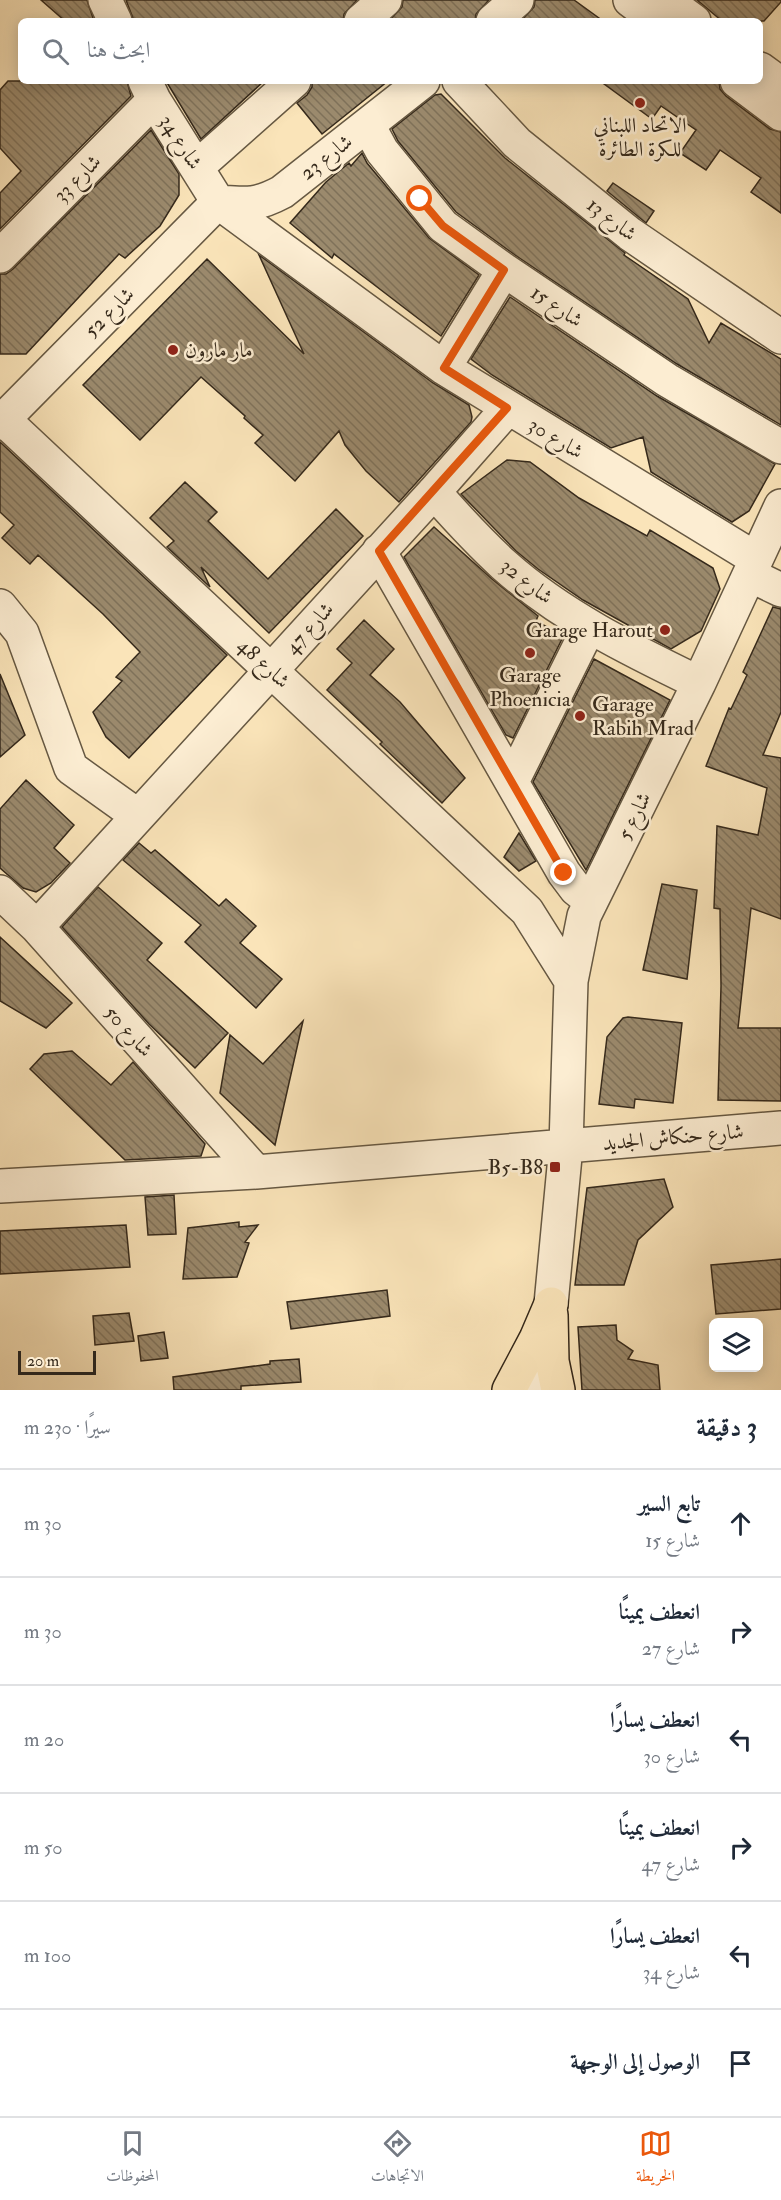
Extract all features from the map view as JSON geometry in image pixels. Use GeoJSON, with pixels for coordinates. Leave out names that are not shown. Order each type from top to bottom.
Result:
{"type":"FeatureCollection","features":[{"type":"Feature","properties":{"kind":"highway"},"geometry":{"type":"LineString","coordinates":[[509,1390],[536,1339],[551,1304]]}},
{"type":"Feature","properties":{"kind":"highway"},"geometry":{"type":"LineString","coordinates":[[551,1304],[552,1361],[558,1390]]}},
{"type":"Feature","properties":{"kind":"street"},"geometry":{"type":"LineString","coordinates":[[105,0],[114,18]]}},
{"type":"Feature","properties":{"kind":"street"},"geometry":{"type":"LineString","coordinates":[[364,18],[385,0]]}},
{"type":"Feature","properties":{"kind":"street"},"geometry":{"type":"LineString","coordinates":[[496,18],[517,0]]}},
{"type":"Feature","properties":{"kind":"street"},"geometry":{"type":"LineString","coordinates":[[630,0],[664,6],[688,18]]}},
{"type":"Feature","properties":{"kind":"street"},"geometry":{"type":"LineString","coordinates":[[763,71],[781,84]]}},
{"type":"Feature","properties":{"kind":"street"},"geometry":{"type":"LineString","coordinates":[[197,167],[291,84]]}},
{"type":"Feature","properties":{"kind":"street","name":"شارع 23"},"geometry":{"type":"LineString","coordinates":[[218,202],[248,204],[264,201],[282,192],[419,84]]}},
{"type":"Feature","properties":{"kind":"street","name":"شارع 13"},"geometry":{"type":"LineString","coordinates":[[462,84],[518,143],[630,234],[781,337]]}},
{"type":"Feature","properties":{"kind":"street"},"geometry":{"type":"LineString","coordinates":[[741,84],[781,114]]}},
{"type":"Feature","properties":{"kind":"street","name":"شارع 34"},"geometry":{"type":"LineString","coordinates":[[149,91],[218,202]]}},
{"type":"Feature","properties":{"kind":"street","name":"شارع 33"},"geometry":{"type":"LineString","coordinates":[[0,256],[149,91]]}},
{"type":"Feature","properties":{"kind":"street","name":"شارع 15"},"geometry":{"type":"LineString","coordinates":[[368,125],[382,151],[443,226],[667,380],[781,447]]}},
{"type":"Feature","properties":{"kind":"street","name":"شارع 30"},"geometry":{"type":"LineString","coordinates":[[218,202],[444,368],[753,567],[781,590]]}},
{"type":"Feature","properties":{"kind":"street","name":"شارع 52"},"geometry":{"type":"LineString","coordinates":[[1,419],[218,202]]}},
{"type":"Feature","properties":{"kind":"street"},"geometry":{"type":"LineString","coordinates":[[444,368],[504,270]]}},
{"type":"Feature","properties":{"kind":"street","name":"شارع 47"},"geometry":{"type":"LineString","coordinates":[[37,927],[434,492],[507,408]]}},
{"type":"Feature","properties":{"kind":"street","name":"شارع 48"},"geometry":{"type":"LineString","coordinates":[[1,419],[272,670],[527,911],[571,981]]}},
{"type":"Feature","properties":{"kind":"street","name":"شارع 32"},"geometry":{"type":"LineString","coordinates":[[434,492],[468,531],[505,566],[546,598],[589,627],[699,684]]}},
{"type":"Feature","properties":{"kind":"street","name":"شارع 5"},"geometry":{"type":"LineString","coordinates":[[529,1390],[551,1304],[566,1146],[571,981],[588,908],[699,684],[781,506]]}},
{"type":"Feature","properties":{"kind":"street"},"geometry":{"type":"LineString","coordinates":[[379,551],[564,873],[588,908],[527,911]]}},
{"type":"Feature","properties":{"kind":"street"},"geometry":{"type":"LineString","coordinates":[[0,606],[22,633],[71,768],[138,816]]}},
{"type":"Feature","properties":{"kind":"street"},"geometry":{"type":"LineString","coordinates":[[512,782],[589,627]]}},
{"type":"Feature","properties":{"kind":"street","name":"شارع 50"},"geometry":{"type":"LineString","coordinates":[[0,892],[37,927],[256,1172]]}},
{"type":"Feature","properties":{"kind":"street","name":"شارع حنكاش الجديد"},"geometry":{"type":"LineString","coordinates":[[0,1186],[256,1172],[781,1128]]}},
{"type":"Feature","properties":{"kind":"building"},"geometry":{"type":"Polygon","coordinates":[[[41,0],[87,0],[93,18],[62,18],[41,0]]]}},
{"type":"Feature","properties":{"kind":"building"},"geometry":{"type":"Polygon","coordinates":[[[126,0],[357,0],[344,14],[343,18],[133,18],[126,0]]]}},
{"type":"Feature","properties":{"kind":"building"},"geometry":{"type":"Polygon","coordinates":[[[403,0],[489,0],[476,14],[475,18],[392,18],[402,7],[403,0]]]}},
{"type":"Feature","properties":{"kind":"building"},"geometry":{"type":"Polygon","coordinates":[[[535,0],[574,0],[599,18],[524,18],[534,7],[535,0]]]}},
{"type":"Feature","properties":{"kind":"building"},"geometry":{"type":"Polygon","coordinates":[[[697,0],[781,0],[764,21],[763,18],[718,18],[697,0]]]}},
{"type":"Feature","properties":{"kind":"building"},"geometry":{"type":"Polygon","coordinates":[[[8,81],[18,81],[18,84],[128,84],[131,96],[0,229],[0,193],[21,171],[0,148],[0,90],[8,81]]]}},
{"type":"Feature","properties":{"kind":"building"},"geometry":{"type":"Polygon","coordinates":[[[168,84],[261,84],[201,139],[168,84]]]}},
{"type":"Feature","properties":{"kind":"building"},"geometry":{"type":"Polygon","coordinates":[[[312,84],[384,84],[322,134],[297,103],[307,95],[312,84]]]}},
{"type":"Feature","properties":{"kind":"building"},"geometry":{"type":"Polygon","coordinates":[[[604,84],[719,84],[720,89],[726,96],[770,129],[781,132],[781,213],[751,192],[761,178],[720,150],[706,170],[680,153],[696,130],[661,106],[652,119],[604,84]]]}},
{"type":"Feature","properties":{"kind":"building"},"geometry":{"type":"Polygon","coordinates":[[[441,94],[505,158],[625,253],[624,255],[688,299],[709,343],[721,323],[781,359],[781,425],[677,364],[515,255],[456,212],[398,141],[392,129],[435,95],[441,94]]]}},
{"type":"Feature","properties":{"kind":"building"},"geometry":{"type":"Polygon","coordinates":[[[151,130],[179,174],[179,195],[160,226],[125,258],[119,254],[26,354],[0,354],[0,274],[6,274],[13,269],[151,130]]]}},
{"type":"Feature","properties":{"kind":"building"},"geometry":{"type":"Polygon","coordinates":[[[362,153],[367,163],[429,238],[479,275],[441,336],[334,254],[332,258],[290,223],[326,182],[349,163],[351,166],[362,153]]]}},
{"type":"Feature","properties":{"kind":"building"},"geometry":{"type":"Polygon","coordinates":[[[613,183],[654,211],[646,223],[607,191],[613,183]]]}},
{"type":"Feature","properties":{"kind":"building"},"geometry":{"type":"Polygon","coordinates":[[[259,255],[433,383],[469,405],[471,422],[399,502],[366,471],[345,445],[339,431],[295,481],[255,443],[263,435],[201,377],[140,440],[83,385],[207,259],[304,354],[259,255]]]}},
{"type":"Feature","properties":{"kind":"building"},"geometry":{"type":"Polygon","coordinates":[[[510,297],[657,396],[775,464],[749,511],[732,522],[651,472],[643,437],[611,448],[492,375],[471,359],[510,297]]]}},
{"type":"Feature","properties":{"kind":"building"},"geometry":{"type":"Polygon","coordinates":[[[0,442],[227,655],[129,758],[106,737],[93,712],[122,681],[116,677],[140,652],[103,614],[38,555],[30,564],[2,538],[14,525],[0,512],[0,442]]]}},
{"type":"Feature","properties":{"kind":"building"},"geometry":{"type":"Polygon","coordinates":[[[507,460],[530,462],[579,498],[647,536],[650,530],[713,568],[720,589],[701,631],[671,649],[583,600],[516,551],[461,494],[507,460]]]}},
{"type":"Feature","properties":{"kind":"building"},"geometry":{"type":"Polygon","coordinates":[[[185,482],[217,512],[208,521],[268,579],[336,509],[363,536],[269,633],[201,567],[210,587],[167,547],[174,541],[150,518],[185,482]]]}},
{"type":"Feature","properties":{"kind":"building"},"geometry":{"type":"Polygon","coordinates":[[[434,527],[538,616],[536,621],[560,634],[562,639],[513,738],[506,735],[404,557],[434,527]]]}},
{"type":"Feature","properties":{"kind":"building"},"geometry":{"type":"Polygon","coordinates":[[[773,607],[781,609],[781,712],[763,755],[781,758],[781,919],[751,908],[738,1028],[781,1028],[781,1101],[718,1100],[721,986],[720,909],[714,908],[717,826],[758,835],[767,788],[706,766],[729,708],[731,709],[747,675],[743,672],[773,607]]]}},
{"type":"Feature","properties":{"kind":"building"},"geometry":{"type":"Polygon","coordinates":[[[364,620],[394,649],[370,675],[400,702],[465,778],[442,803],[327,690],[352,663],[337,649],[364,620]]]}},
{"type":"Feature","properties":{"kind":"building"},"geometry":{"type":"Polygon","coordinates":[[[594,659],[670,700],[586,870],[533,782],[594,659]]]}},
{"type":"Feature","properties":{"kind":"building"},"geometry":{"type":"Polygon","coordinates":[[[0,674],[25,735],[0,757],[0,674]]]}},
{"type":"Feature","properties":{"kind":"building"},"geometry":{"type":"Polygon","coordinates":[[[26,780],[74,825],[54,848],[70,863],[51,883],[36,892],[23,888],[0,868],[0,809],[26,780]]]}},
{"type":"Feature","properties":{"kind":"building"},"geometry":{"type":"Polygon","coordinates":[[[519,833],[536,861],[519,871],[504,857],[519,833]]]}},
{"type":"Feature","properties":{"kind":"building"},"geometry":{"type":"Polygon","coordinates":[[[139,843],[151,853],[155,850],[219,906],[226,899],[256,926],[240,943],[282,979],[256,1008],[185,942],[201,925],[123,860],[139,843]]]}},
{"type":"Feature","properties":{"kind":"building"},"geometry":{"type":"Polygon","coordinates":[[[662,884],[697,890],[687,979],[643,970],[662,884]]]}},
{"type":"Feature","properties":{"kind":"building"},"geometry":{"type":"Polygon","coordinates":[[[98,887],[162,943],[147,960],[228,1033],[195,1068],[149,1024],[62,927],[98,887]]]}},
{"type":"Feature","properties":{"kind":"building"},"geometry":{"type":"Polygon","coordinates":[[[0,937],[72,1003],[46,1028],[0,1001],[0,937]]]}},
{"type":"Feature","properties":{"kind":"building"},"geometry":{"type":"Polygon","coordinates":[[[623,1018],[682,1023],[673,1103],[635,1099],[634,1108],[599,1104],[607,1037],[623,1018]]]}},
{"type":"Feature","properties":{"kind":"building"},"geometry":{"type":"Polygon","coordinates":[[[303,1021],[275,1145],[220,1093],[230,1035],[263,1064],[303,1021]]]}},
{"type":"Feature","properties":{"kind":"building"},"geometry":{"type":"Polygon","coordinates":[[[72,1051],[111,1085],[133,1062],[205,1144],[201,1156],[125,1160],[30,1069],[44,1054],[72,1051]]]}},
{"type":"Feature","properties":{"kind":"building"},"geometry":{"type":"Polygon","coordinates":[[[664,1179],[673,1207],[638,1240],[624,1285],[575,1285],[587,1188],[664,1179]]]}},
{"type":"Feature","properties":{"kind":"building"},"geometry":{"type":"Polygon","coordinates":[[[174,1195],[176,1234],[148,1235],[145,1197],[174,1195]]]}},
{"type":"Feature","properties":{"kind":"building"},"geometry":{"type":"Polygon","coordinates":[[[239,1222],[239,1227],[258,1225],[245,1242],[249,1243],[237,1277],[183,1279],[188,1228],[239,1222]]]}},
{"type":"Feature","properties":{"kind":"building"},"geometry":{"type":"Polygon","coordinates":[[[126,1225],[130,1267],[0,1274],[0,1231],[126,1225]]]}},
{"type":"Feature","properties":{"kind":"building"},"geometry":{"type":"Polygon","coordinates":[[[781,1259],[781,1309],[716,1314],[711,1265],[781,1259]]]}},
{"type":"Feature","properties":{"kind":"building"},"geometry":{"type":"Polygon","coordinates":[[[387,1290],[390,1316],[291,1329],[287,1302],[387,1290]]]}},
{"type":"Feature","properties":{"kind":"building"},"geometry":{"type":"Polygon","coordinates":[[[129,1313],[134,1341],[95,1345],[93,1316],[129,1313]]]}},
{"type":"Feature","properties":{"kind":"building"},"geometry":{"type":"Polygon","coordinates":[[[616,1325],[617,1340],[633,1351],[628,1359],[658,1365],[660,1390],[582,1390],[578,1327],[616,1325]]]}},
{"type":"Feature","properties":{"kind":"building"},"geometry":{"type":"Polygon","coordinates":[[[164,1332],[168,1358],[141,1361],[138,1336],[164,1332]]]}},
{"type":"Feature","properties":{"kind":"building"},"geometry":{"type":"Polygon","coordinates":[[[299,1359],[301,1382],[241,1386],[241,1390],[174,1390],[173,1377],[270,1364],[270,1361],[299,1359]]]}},
{"type":"Feature","properties":{"kind":"place","name":"الاتحاد اللبناني للكرة الطائرة"},"geometry":{"type":"Point","coordinates":[640,103]}},
{"type":"Feature","properties":{"kind":"place","name":"مار مارون"},"geometry":{"type":"Point","coordinates":[173,350]}},
{"type":"Feature","properties":{"kind":"place","name":"Garage Harout"},"geometry":{"type":"Point","coordinates":[665,630]}},
{"type":"Feature","properties":{"kind":"place","name":"Garage Phoenicia"},"geometry":{"type":"Point","coordinates":[530,653]}},
{"type":"Feature","properties":{"kind":"place","name":"Garage Rabih Mrad"},"geometry":{"type":"Point","coordinates":[580,716]}},
{"type":"Feature","properties":{"kind":"place","name":"B5-B8"},"geometry":{"type":"Point","coordinates":[555,1167]}},
{"type":"Feature","properties":{"kind":"route"},"geometry":{"type":"LineString","coordinates":[[420,199],[443,226],[504,270],[444,368],[507,408],[379,551],[564,873]]}}]}
